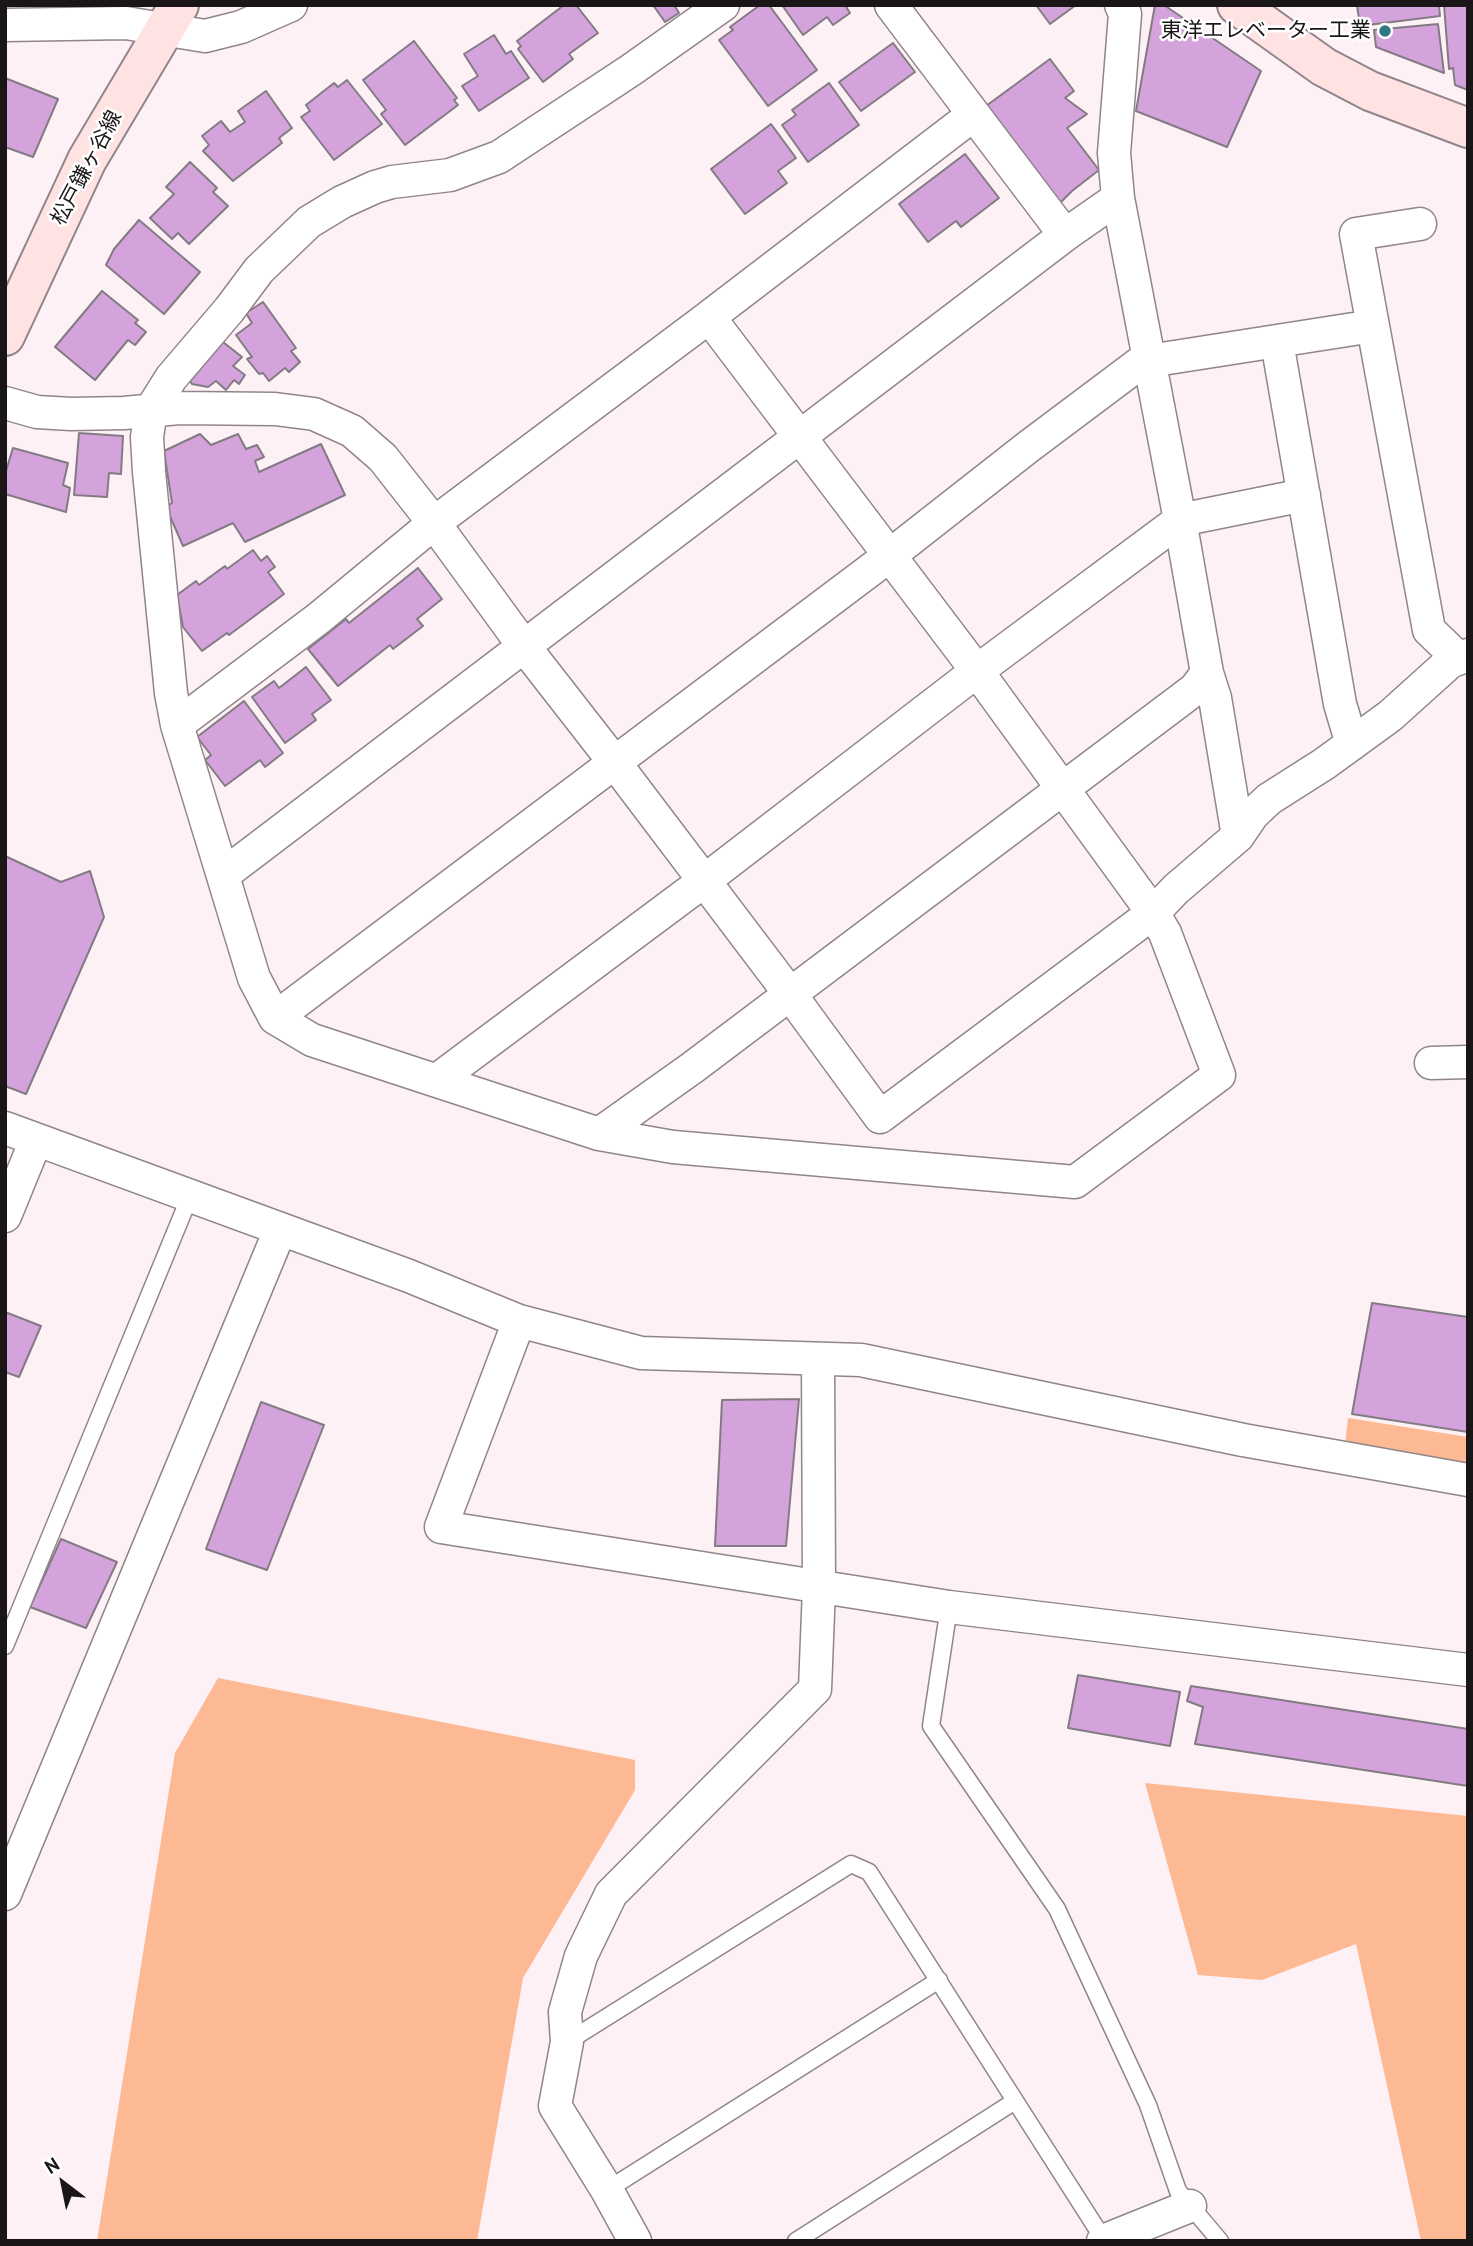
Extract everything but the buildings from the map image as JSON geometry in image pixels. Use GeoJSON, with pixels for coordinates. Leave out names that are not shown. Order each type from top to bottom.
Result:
{"type":"FeatureCollection","features":[{"type":"Feature","properties":{"kind":"main road"},"geometry":{"type":"LineString","coordinates":[[1237,5],[1324,67],[1370,91],[1468,128]]}},
{"type":"Feature","properties":{"kind":"main road","name":"松戸鎌ヶ谷線"},"geometry":{"type":"LineString","coordinates":[[5,336],[87,160],[172,17]]}},
{"type":"Feature","properties":{"kind":"street"},"geometry":{"type":"LineString","coordinates":[[5,25],[126,23],[172,17],[205,36],[241,27],[291,5]]}},
{"type":"Feature","properties":{"kind":"street"},"geometry":{"type":"LineString","coordinates":[[709,317],[977,671],[1165,933],[1219,1075],[1075,1182],[673,1147],[599,1134],[312,1040],[275,1018],[254,978],[177,724],[171,693],[146,438],[151,410],[171,378],[260,270],[309,222],[342,202],[375,187],[392,182],[450,175],[499,157],[631,70],[723,5]]}},
{"type":"Feature","properties":{"kind":"street"},"geometry":{"type":"LineString","coordinates":[[891,5],[1065,235]]}},
{"type":"Feature","properties":{"kind":"street"},"geometry":{"type":"LineString","coordinates":[[1121,5],[1125,14],[1114,153],[1118,198],[1207,673],[1215,698],[1237,836]]}},
{"type":"Feature","properties":{"kind":"street"},"geometry":{"type":"LineString","coordinates":[[177,724],[319,618],[434,523],[973,115]]}},
{"type":"Feature","properties":{"kind":"street"},"geometry":{"type":"LineString","coordinates":[[223,875],[1065,235],[1118,198]]}},
{"type":"Feature","properties":{"kind":"street"},"geometry":{"type":"LineString","coordinates":[[880,1117],[1153,913],[1176,889],[1237,836],[1253,814],[1269,799],[1324,764],[1390,716],[1438,671],[1463,656],[1429,630],[1356,234],[1420,224]]}},
{"type":"Feature","properties":{"kind":"street"},"geometry":{"type":"LineString","coordinates":[[275,1018],[1148,359],[1373,326]]}},
{"type":"Feature","properties":{"kind":"street"},"geometry":{"type":"LineString","coordinates":[[1277,342],[1340,704],[1352,744]]}},
{"type":"Feature","properties":{"kind":"street"},"geometry":{"type":"LineString","coordinates":[[5,403],[37,412],[71,414],[275,409],[314,414],[352,431],[383,458],[434,523],[880,1117],[889,1166]]}},
{"type":"Feature","properties":{"kind":"street"},"geometry":{"type":"LineString","coordinates":[[437,1080],[1180,520],[1304,495]]}},
{"type":"Feature","properties":{"kind":"street"},"geometry":{"type":"LineString","coordinates":[[599,1134],[692,1068],[1195,689],[1207,673]]}},
{"type":"Feature","properties":{"kind":"street"},"geometry":{"type":"LineString","coordinates":[[1431,1063],[1468,1062]]}},
{"type":"Feature","properties":{"kind":"street"},"geometry":{"type":"LineString","coordinates":[[5,1128],[409,1276],[519,1321],[641,1353],[861,1360],[1243,1440],[1468,1480]]}},
{"type":"Feature","properties":{"kind":"street"},"geometry":{"type":"LineString","coordinates":[[5,1216],[36,1140]]}},
{"type":"Feature","properties":{"kind":"street"},"geometry":{"type":"LineString","coordinates":[[6,1892],[280,1230]]}},
{"type":"Feature","properties":{"kind":"street"},"geometry":{"type":"LineString","coordinates":[[519,1321],[441,1527],[949,1608],[1468,1670]]}},
{"type":"Feature","properties":{"kind":"street"},"geometry":{"type":"LineString","coordinates":[[635,2241],[555,2106],[567,2042],[565,2012],[581,1956],[611,1894],[816,1689],[819,1588],[818,1359]]}},
{"type":"Feature","properties":{"kind":"street"},"geometry":{"type":"LineString","coordinates":[[1104,2240],[1190,2206]]}},
{"type":"Feature","properties":{"kind":"lane"},"geometry":{"type":"LineString","coordinates":[[5,1646],[190,1196]]}},
{"type":"Feature","properties":{"kind":"lane"},"geometry":{"type":"LineString","coordinates":[[949,1608],[931,1726],[1057,1909],[1149,2105],[1178,2191],[1220,2241]]}},
{"type":"Feature","properties":{"kind":"lane"},"geometry":{"type":"LineString","coordinates":[[567,2042],[851,1864],[869,1872],[1104,2240]]}},
{"type":"Feature","properties":{"kind":"lane"},"geometry":{"type":"LineString","coordinates":[[607,2190],[939,1980]]}},
{"type":"Feature","properties":{"kind":"lane"},"geometry":{"type":"LineString","coordinates":[[796,2241],[1015,2101]]}},
{"type":"Feature","properties":{"kind":"shaded area"},"geometry":{"type":"Polygon","coordinates":[[[1348,1418],[1468,1437],[1468,1465],[1345,1444],[1348,1418]]]}},
{"type":"Feature","properties":{"kind":"shaded area"},"geometry":{"type":"Polygon","coordinates":[[[218,1678],[635,1760],[635,1790],[523,1978],[477,2241],[97,2241],[175,1753],[218,1678]]]}},
{"type":"Feature","properties":{"kind":"shaded area"},"geometry":{"type":"Polygon","coordinates":[[[1145,1783],[1468,1816],[1468,2241],[1421,2241],[1356,1944],[1262,1980],[1198,1975],[1145,1783]]]}},
{"type":"Feature","properties":{"kind":"place","name":"東洋エレベーター工業"},"geometry":{"type":"Point","coordinates":[1385,31]}}]}
